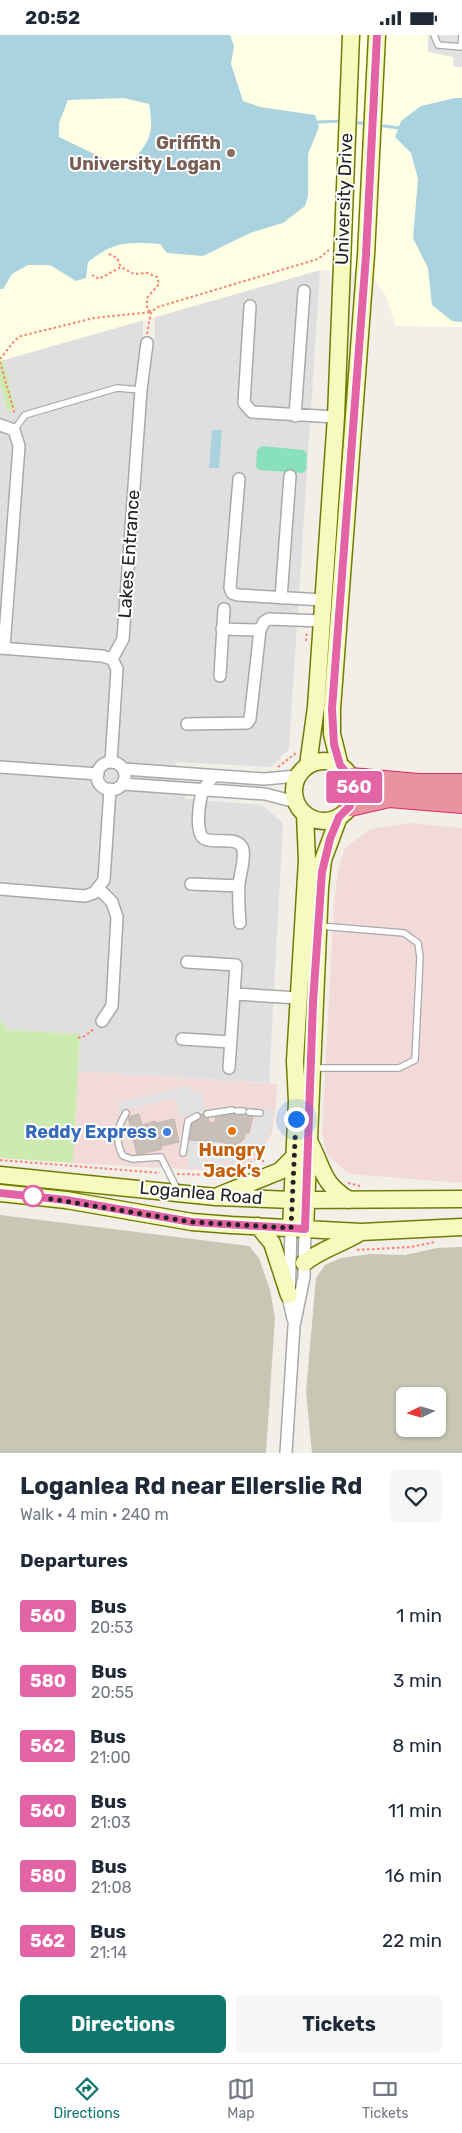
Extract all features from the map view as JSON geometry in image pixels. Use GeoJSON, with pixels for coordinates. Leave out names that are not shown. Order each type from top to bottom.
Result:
{"type":"FeatureCollection","features":[{"type":"Feature","properties":{"kind":"highway"},"geometry":{"type":"LineString","coordinates":[[346,772],[433,785],[462,784]]}},
{"type":"Feature","properties":{"kind":"highway"},"geometry":{"type":"LineString","coordinates":[[344,811],[389,797],[462,803]]}},
{"type":"Feature","properties":{"kind":"main road","name":"University Drive"},"geometry":{"type":"LineString","coordinates":[[303,771],[316,707],[315,621],[324,600],[336,417],[351,35]]}},
{"type":"Feature","properties":{"kind":"main road","name":"University Drive"},"geometry":{"type":"LineString","coordinates":[[346,772],[332,734],[332,709],[363,281],[377,35]]}},
{"type":"Feature","properties":{"kind":"main road","name":"University Drive"},"geometry":{"type":"LineString","coordinates":[[338,362],[347,329],[348,280],[353,277],[363,281]]}},
{"type":"Feature","properties":{"kind":"main road"},"geometry":{"type":"LineString","coordinates":[[298,1229],[299,1200],[309,1141],[310,1068],[318,925],[324,860],[354,787],[346,772],[324,761],[303,771],[294,793],[301,808],[306,860],[298,998],[294,1156],[299,1200]]}},
{"type":"Feature","properties":{"kind":"main road"},"geometry":{"type":"LineString","coordinates":[[301,808],[322,821],[344,811]]}},
{"type":"Feature","properties":{"kind":"main road"},"geometry":{"type":"LineString","coordinates":[[309,1141],[327,1182],[335,1191],[349,1200]]}},
{"type":"Feature","properties":{"kind":"main road"},"geometry":{"type":"LineString","coordinates":[[216,1197],[280,1171],[294,1156]]}},
{"type":"Feature","properties":{"kind":"main road","name":"Loganlea Road"},"geometry":{"type":"LineString","coordinates":[[0,1175],[216,1197],[299,1200],[462,1199]]}},
{"type":"Feature","properties":{"kind":"main road","name":"Loganlea Road"},"geometry":{"type":"LineString","coordinates":[[0,1193],[66,1200],[192,1222],[361,1232],[462,1227]]}},
{"type":"Feature","properties":{"kind":"main road"},"geometry":{"type":"LineString","coordinates":[[258,1226],[272,1243],[289,1295]]}},
{"type":"Feature","properties":{"kind":"main road"},"geometry":{"type":"LineString","coordinates":[[304,1263],[313,1256],[342,1244],[361,1232]]}},
{"type":"Feature","properties":{"kind":"street"},"geometry":{"type":"LineString","coordinates":[[295,416],[304,291]]}},
{"type":"Feature","properties":{"kind":"street"},"geometry":{"type":"LineString","coordinates":[[250,306],[244,403],[252,412],[336,417]]}},
{"type":"Feature","properties":{"kind":"street","name":"Lakes Entrance"},"geometry":{"type":"LineString","coordinates":[[112,659],[123,639],[141,390],[147,343]]}},
{"type":"Feature","properties":{"kind":"street"},"geometry":{"type":"LineString","coordinates":[[0,425],[14,430],[19,446],[2,648],[102,655],[112,659],[117,669],[111,762]]}},
{"type":"Feature","properties":{"kind":"street"},"geometry":{"type":"LineString","coordinates":[[281,598],[290,476]]}},
{"type":"Feature","properties":{"kind":"street"},"geometry":{"type":"LineString","coordinates":[[239,479],[230,588],[232,593],[238,595],[324,600]]}},
{"type":"Feature","properties":{"kind":"street"},"geometry":{"type":"LineString","coordinates":[[220,676],[224,609]]}},
{"type":"Feature","properties":{"kind":"street"},"geometry":{"type":"LineString","coordinates":[[187,724],[247,723],[250,719],[260,630],[264,621],[269,619],[315,621]]}},
{"type":"Feature","properties":{"kind":"street"},"geometry":{"type":"LineString","coordinates":[[222,629],[260,630]]}},
{"type":"Feature","properties":{"kind":"street"},"geometry":{"type":"LineString","coordinates":[[301,808],[265,794],[123,783],[110,789],[102,786],[98,774],[103,764],[111,762],[120,765],[124,769],[213,777],[264,779],[303,771]]}},
{"type":"Feature","properties":{"kind":"street"},"geometry":{"type":"LineString","coordinates":[[0,767],[98,774]]}},
{"type":"Feature","properties":{"kind":"street"},"geometry":{"type":"LineString","coordinates":[[123,783],[125,779],[124,769]]}},
{"type":"Feature","properties":{"kind":"street"},"geometry":{"type":"LineString","coordinates":[[213,777],[204,789],[200,802],[199,835],[210,841],[235,841],[240,844],[243,850],[239,886],[240,923]]}},
{"type":"Feature","properties":{"kind":"street"},"geometry":{"type":"LineString","coordinates":[[0,889],[85,896],[99,889],[104,880],[110,789]]}},
{"type":"Feature","properties":{"kind":"street"},"geometry":{"type":"LineString","coordinates":[[191,884],[239,886]]}},
{"type":"Feature","properties":{"kind":"street"},"geometry":{"type":"LineString","coordinates":[[99,889],[112,902],[117,917],[112,1006],[102,1021]]}},
{"type":"Feature","properties":{"kind":"street"},"geometry":{"type":"LineString","coordinates":[[187,962],[236,965],[229,1068]]}},
{"type":"Feature","properties":{"kind":"street"},"geometry":{"type":"LineString","coordinates":[[234,994],[298,998]]}},
{"type":"Feature","properties":{"kind":"street"},"geometry":{"type":"LineString","coordinates":[[182,1039],[231,1042]]}},
{"type":"Feature","properties":{"kind":"street"},"geometry":{"type":"LineString","coordinates":[[286,1453],[294,1326],[304,1277],[304,1263],[298,1229]]}},
{"type":"Feature","properties":{"kind":"street"},"geometry":{"type":"LineString","coordinates":[[294,1326],[289,1295],[298,1229]]}},
{"type":"Feature","properties":{"kind":"lane"},"geometry":{"type":"LineString","coordinates":[[434,35],[438,45],[462,47],[462,35]]}},
{"type":"Feature","properties":{"kind":"lane"},"geometry":{"type":"LineString","coordinates":[[14,430],[25,415],[33,412],[117,388],[141,390]]}},
{"type":"Feature","properties":{"kind":"lane"},"geometry":{"type":"LineString","coordinates":[[310,1068],[399,1068],[415,1060],[420,957],[418,943],[404,933],[318,925]]}},
{"type":"Feature","properties":{"kind":"lane"},"geometry":{"type":"LineString","coordinates":[[207,1114],[240,1111],[260,1113]]}},
{"type":"Feature","properties":{"kind":"lane"},"geometry":{"type":"LineString","coordinates":[[126,1113],[120,1122],[118,1141],[119,1149],[123,1156],[132,1159],[161,1157],[179,1193]]}},
{"type":"Feature","properties":{"kind":"lane"},"geometry":{"type":"LineString","coordinates":[[183,1153],[188,1121],[197,1115]]}},
{"type":"Feature","properties":{"kind":"path"},"geometry":{"type":"LineString","coordinates":[[0,359],[1,355],[21,336],[94,318],[151,312],[169,302],[208,293],[318,259],[334,244],[332,253]]}},
{"type":"Feature","properties":{"kind":"path"},"geometry":{"type":"LineString","coordinates":[[109,254],[117,258],[121,267],[134,274],[147,273],[157,277],[159,284],[147,298],[147,309],[151,312]]}},
{"type":"Feature","properties":{"kind":"path"},"geometry":{"type":"LineString","coordinates":[[92,275],[99,279],[121,267]]}},
{"type":"Feature","properties":{"kind":"path"},"geometry":{"type":"LineString","coordinates":[[147,343],[148,321],[151,312]]}},
{"type":"Feature","properties":{"kind":"path"},"geometry":{"type":"LineString","coordinates":[[0,362],[16,420],[14,430]]}},
{"type":"Feature","properties":{"kind":"path"},"geometry":{"type":"LineString","coordinates":[[306,649],[315,621]]}},
{"type":"Feature","properties":{"kind":"path"},"geometry":{"type":"LineString","coordinates":[[273,770],[297,752]]}},
{"type":"Feature","properties":{"kind":"path"},"geometry":{"type":"LineString","coordinates":[[78,1038],[85,1036],[102,1021]]}},
{"type":"Feature","properties":{"kind":"path"},"geometry":{"type":"LineString","coordinates":[[0,1161],[169,1174],[215,1175],[233,1172],[259,1157],[268,1166],[272,1175]]}},
{"type":"Feature","properties":{"kind":"path"},"geometry":{"type":"LineString","coordinates":[[350,1251],[411,1247],[436,1242]]}},
{"type":"Feature","properties":{"kind":"shaded area","name":"Griffith University Logan"},"geometry":{"type":"Polygon","coordinates":[[[0,35],[462,35],[462,327],[396,326],[386,296],[370,273],[320,270],[0,361],[0,35]]]}},
{"type":"Feature","properties":{"kind":"shaded area"},"geometry":{"type":"Polygon","coordinates":[[[428,35],[462,35],[462,67],[454,67],[453,57],[428,52],[428,35]]]}},
{"type":"Feature","properties":{"kind":"shaded area"},"geometry":{"type":"Polygon","coordinates":[[[320,270],[289,749],[271,767],[175,762],[186,799],[262,805],[283,823],[269,1083],[78,1071],[80,1034],[8,1030],[0,1019],[0,382],[7,411],[16,409],[3,360],[143,320],[143,341],[155,339],[155,317],[320,270]]]}},
{"type":"Feature","properties":{"kind":"shaded area"},"geometry":{"type":"Polygon","coordinates":[[[409,823],[462,828],[462,1183],[349,1174],[327,1155],[322,1132],[334,903],[338,870],[345,848],[370,829],[409,823]]]}},
{"type":"Feature","properties":{"kind":"shaded area"},"geometry":{"type":"Polygon","coordinates":[[[78,1071],[277,1084],[272,1132],[265,1147],[251,1160],[234,1169],[217,1171],[73,1163],[78,1071]]]}},
{"type":"Feature","properties":{"kind":"shaded area"},"geometry":{"type":"Polygon","coordinates":[[[189,1086],[191,1092],[201,1090],[206,1111],[180,1116],[176,1098],[119,1111],[117,1103],[189,1086]]]}},
{"type":"Feature","properties":{"kind":"shaded area"},"geometry":{"type":"Polygon","coordinates":[[[256,1108],[274,1111],[269,1134],[261,1148],[231,1167],[229,1159],[224,1160],[225,1168],[187,1167],[189,1141],[219,1143],[219,1150],[230,1150],[248,1135],[253,1127],[256,1108]]]}},
{"type":"Feature","properties":{"kind":"shaded area"},"geometry":{"type":"Polygon","coordinates":[[[0,1215],[249,1246],[259,1258],[270,1290],[275,1317],[266,1453],[0,1453],[0,1215]]]}},
{"type":"Feature","properties":{"kind":"shaded area"},"geometry":{"type":"Polygon","coordinates":[[[462,1247],[462,1453],[312,1453],[306,1392],[316,1278],[325,1265],[341,1258],[370,1254],[405,1255],[437,1248],[462,1247]]]}},
{"type":"Feature","properties":{"kind":"green space"},"geometry":{"type":"Polygon","coordinates":[[[3,360],[16,409],[7,411],[0,382],[0,361],[3,360]]]}},
{"type":"Feature","properties":{"kind":"green space"},"geometry":{"type":"Polygon","coordinates":[[[262,446],[304,450],[307,454],[306,470],[302,473],[259,470],[256,466],[257,450],[262,446]]]}},
{"type":"Feature","properties":{"kind":"green space"},"geometry":{"type":"Polygon","coordinates":[[[0,1019],[8,1030],[80,1034],[73,1163],[0,1158],[0,1019]]]}},
{"type":"Feature","properties":{"kind":"water"},"geometry":{"type":"Polygon","coordinates":[[[0,35],[230,35],[234,46],[231,64],[243,101],[260,107],[315,115],[319,127],[308,154],[308,196],[305,206],[283,223],[250,233],[203,256],[167,253],[160,244],[122,244],[106,250],[88,262],[86,278],[76,281],[50,265],[28,265],[12,274],[3,289],[0,289],[0,35]],[[124,98],[68,100],[59,123],[59,137],[113,163],[134,160],[150,134],[149,104],[124,98]]]}},
{"type":"Feature","properties":{"kind":"water"},"geometry":{"type":"Polygon","coordinates":[[[462,98],[462,322],[452,321],[432,305],[428,268],[413,238],[418,179],[411,153],[395,137],[401,121],[421,106],[462,98]]]}},
{"type":"Feature","properties":{"kind":"water"},"geometry":{"type":"Polygon","coordinates":[[[212,430],[222,430],[219,468],[209,468],[212,430]]]}},
{"type":"Feature","properties":{"kind":"building"},"geometry":{"type":"Polygon","coordinates":[[[232,1110],[237,1110],[237,1114],[249,1111],[253,1115],[249,1133],[245,1133],[244,1139],[235,1146],[227,1146],[223,1142],[188,1140],[189,1122],[192,1122],[192,1119],[198,1119],[197,1115],[207,1113],[209,1122],[215,1123],[216,1115],[224,1116],[225,1113],[232,1113],[232,1110]]]}},
{"type":"Feature","properties":{"kind":"building"},"geometry":{"type":"Polygon","coordinates":[[[139,1114],[142,1125],[155,1121],[162,1149],[137,1155],[128,1117],[139,1114]]]}},
{"type":"Feature","properties":{"kind":"building","name":"Reddy Express"},"geometry":{"type":"Polygon","coordinates":[[[174,1119],[179,1142],[161,1146],[156,1123],[174,1119]]]}},
{"type":"Feature","properties":{"kind":"waterway"},"geometry":{"type":"LineString","coordinates":[[318,122],[343,121]]}},
{"type":"Feature","properties":{"kind":"waterway"},"geometry":{"type":"LineString","coordinates":[[352,122],[368,124]]}},
{"type":"Feature","properties":{"kind":"waterway"},"geometry":{"type":"LineString","coordinates":[[377,125],[399,128]]}},
{"type":"Feature","properties":{"kind":"bus line","name":"560"},"geometry":{"type":"LineString","coordinates":[[0,1193],[66,1200],[192,1222],[305,1229],[310,1068],[320,888],[326,849],[339,817],[350,806],[354,787],[347,771],[340,765],[331,724],[361,300],[366,255],[377,35]]}},
{"type":"Feature","properties":{"kind":"place","name":"Griffith University Logan"},"geometry":{"type":"Point","coordinates":[231,153]}},
{"type":"Feature","properties":{"kind":"place","name":"Hungry Jack's"},"geometry":{"type":"Point","coordinates":[232,1131]}},
{"type":"Feature","properties":{"kind":"place","name":"Reddy Express"},"geometry":{"type":"Point","coordinates":[167,1132]}},
{"type":"Feature","properties":{"kind":"route"},"geometry":{"type":"LineString","coordinates":[[33,1196],[192,1222],[291,1228],[296,1119]]}}]}
